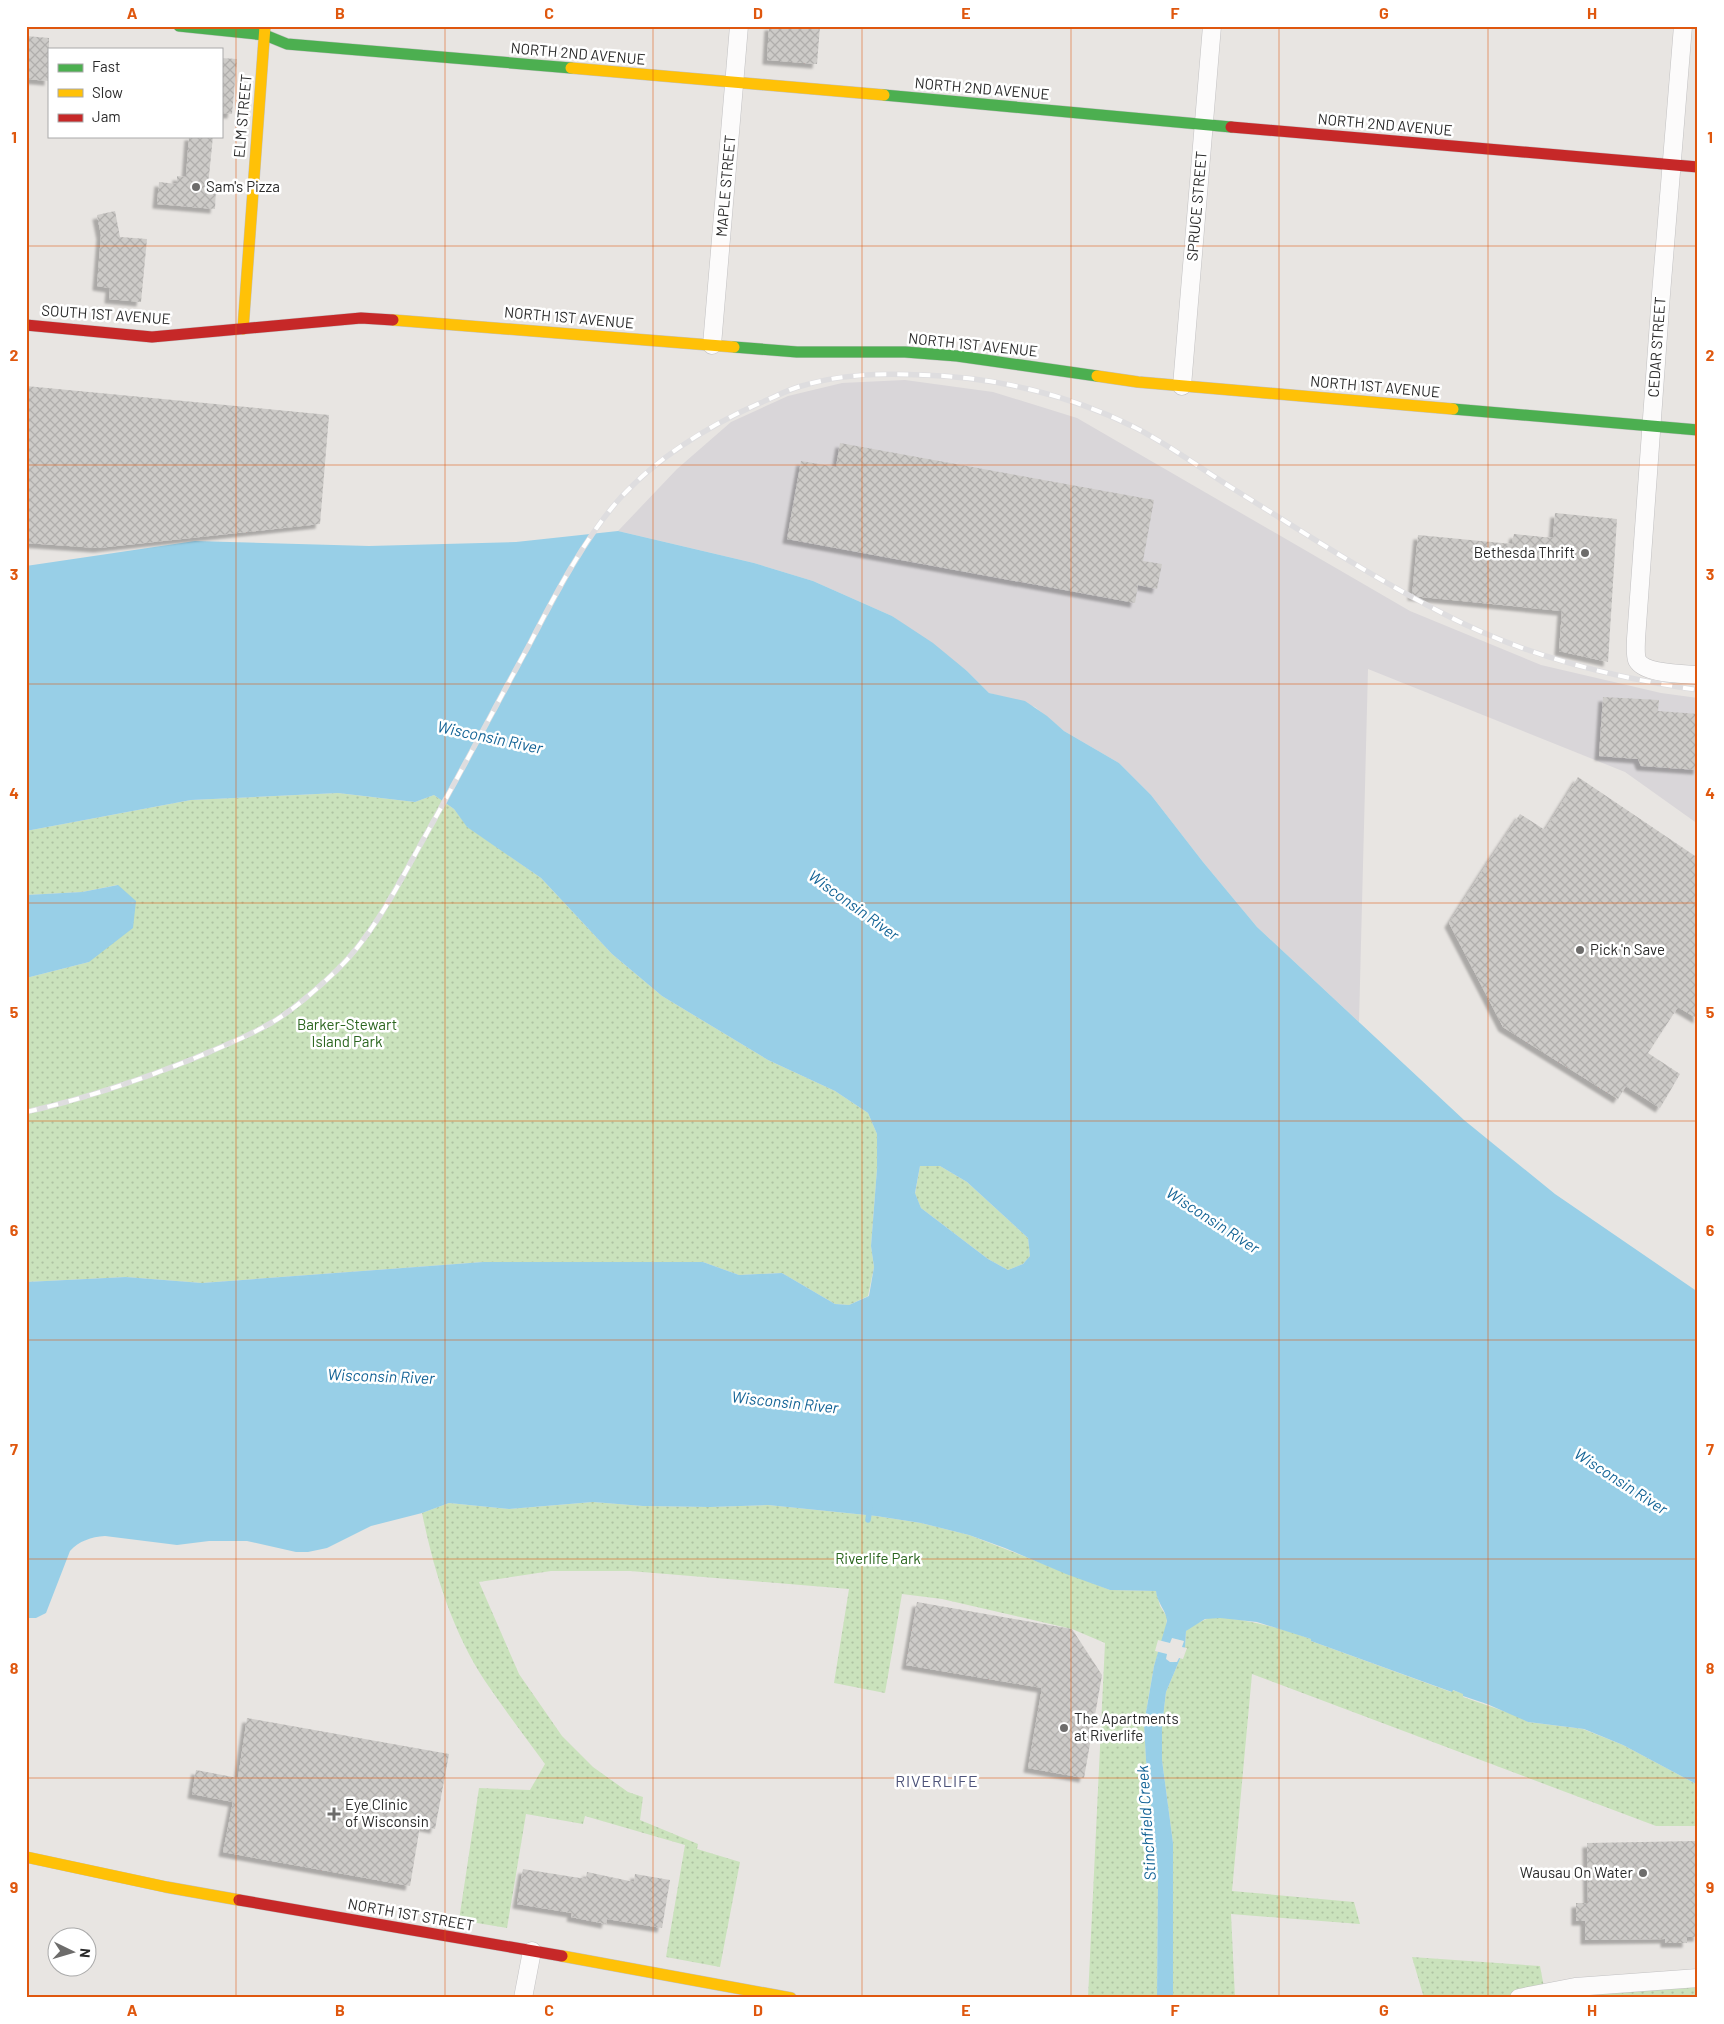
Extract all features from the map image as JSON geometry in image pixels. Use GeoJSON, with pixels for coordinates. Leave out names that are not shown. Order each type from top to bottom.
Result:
{"type":"FeatureCollection","features":[{"type":"Feature","properties":{"kind":"street","name":"NORTH 2ND AVENUE"},"geometry":{"type":"LineString","coordinates":[[179,26],[265,30],[287,44],[1698,167]]}},
{"type":"Feature","properties":{"kind":"street","name":"MAPLE STREET"},"geometry":{"type":"LineString","coordinates":[[712,345],[739,26]]}},
{"type":"Feature","properties":{"kind":"street","name":"SPRUCE STREET"},"geometry":{"type":"LineString","coordinates":[[1182,386],[1212,26]]}},
{"type":"Feature","properties":{"kind":"street","name":"CEDAR STREET"},"geometry":{"type":"LineString","coordinates":[[1683,26],[1636,640],[1637,659],[1642,666],[1652,670],[1698,675]]}},
{"type":"Feature","properties":{"kind":"street","name":"ELM STREET"},"geometry":{"type":"LineString","coordinates":[[243,329],[265,30]]}},
{"type":"Feature","properties":{"kind":"street","name":"NORTH 1ST AVENUE"},"geometry":{"type":"LineString","coordinates":[[243,329],[362,318],[815,352],[905,352],[1002,361],[1095,376],[1182,386],[1698,430]]}},
{"type":"Feature","properties":{"kind":"street","name":"SOUTH 1ST AVENUE"},"geometry":{"type":"LineString","coordinates":[[26,325],[152,336],[243,329]]}},
{"type":"Feature","properties":{"kind":"street","name":"NORTH 1ST STREET"},"geometry":{"type":"LineString","coordinates":[[26,1857],[166,1887],[791,1998]]}},
{"type":"Feature","properties":{"kind":"street"},"geometry":{"type":"LineString","coordinates":[[523,1998],[532,1951]]}},
{"type":"Feature","properties":{"kind":"street"},"geometry":{"type":"LineString","coordinates":[[1519,1998],[1575,1987],[1698,1978]]}},
{"type":"Feature","properties":{"kind":"shaded area"},"geometry":{"type":"Polygon","coordinates":[[[905,380],[993,392],[1077,418],[1410,611],[1541,665],[1661,693],[1698,698],[1698,824],[1625,772],[1368,669],[1359,1022],[1257,927],[1151,795],[1119,763],[1064,731],[1035,707],[989,693],[967,671],[892,616],[813,581],[754,563],[618,531],[677,469],[731,422],[788,396],[842,383],[905,380]]]}},
{"type":"Feature","properties":{"kind":"green space","name":"Barker-Stewart Island Park"},"geometry":{"type":"Polygon","coordinates":[[[338,793],[415,802],[434,795],[454,809],[468,827],[541,878],[612,954],[662,996],[768,1060],[835,1091],[868,1113],[877,1134],[877,1169],[871,1246],[874,1267],[868,1296],[849,1305],[835,1304],[782,1273],[739,1275],[703,1262],[483,1262],[202,1283],[126,1277],[26,1282],[26,978],[89,962],[117,885],[82,892],[26,895],[26,831],[191,800],[338,793]]]}},
{"type":"Feature","properties":{"kind":"green space"},"geometry":{"type":"Polygon","coordinates":[[[920,1166],[940,1166],[967,1182],[1028,1238],[1030,1256],[1023,1264],[1008,1270],[988,1259],[921,1208],[915,1194],[920,1166]]]}},
{"type":"Feature","properties":{"kind":"green space","name":"Riverlife Park"},"geometry":{"type":"Polygon","coordinates":[[[593,1502],[643,1506],[710,1507],[768,1505],[876,1516],[921,1523],[969,1535],[1110,1590],[1156,1591],[1160,1606],[1167,1617],[1166,1628],[1154,1666],[1144,1723],[1158,1873],[1157,1998],[1088,1998],[1105,1643],[1072,1629],[942,1599],[902,1594],[885,1693],[834,1683],[849,1589],[630,1571],[551,1571],[479,1582],[519,1674],[562,1736],[593,1767],[628,1792],[643,1797],[640,1820],[698,1844],[697,1849],[740,1862],[720,1967],[666,1957],[685,1845],[585,1816],[583,1824],[526,1814],[507,1928],[459,1920],[479,1788],[530,1790],[545,1764],[485,1681],[463,1642],[446,1600],[432,1557],[422,1513],[449,1503],[509,1509],[593,1502]]]}},
{"type":"Feature","properties":{"kind":"green space"},"geometry":{"type":"Polygon","coordinates":[[[1211,1617],[1262,1624],[1287,1631],[1451,1692],[1452,1690],[1464,1694],[1463,1697],[1515,1715],[1528,1722],[1583,1729],[1623,1745],[1698,1785],[1698,1826],[1656,1826],[1252,1674],[1232,1891],[1354,1902],[1360,1924],[1231,1914],[1235,1998],[1173,1998],[1173,1843],[1162,1760],[1162,1726],[1166,1692],[1185,1647],[1186,1631],[1191,1626],[1211,1617]]]}},
{"type":"Feature","properties":{"kind":"green space"},"geometry":{"type":"Polygon","coordinates":[[[1412,1957],[1540,1966],[1546,1998],[1424,1998],[1412,1957]]]}},
{"type":"Feature","properties":{"kind":"green space"},"geometry":{"type":"Polygon","coordinates":[[[1698,1986],[1698,1998],[1560,1998],[1571,1996],[1698,1986]]]}},
{"type":"Feature","properties":{"kind":"water","name":"Wisconsin River"},"geometry":{"type":"Polygon","coordinates":[[[618,531],[754,563],[813,581],[892,616],[933,643],[967,671],[989,693],[1025,701],[1047,716],[1064,731],[1119,763],[1151,795],[1257,927],[1464,1120],[1555,1194],[1698,1292],[1698,1785],[1623,1745],[1584,1729],[1528,1722],[1463,1696],[1463,1694],[1453,1690],[1452,1692],[1311,1641],[1311,1639],[1257,1622],[1220,1618],[1205,1619],[1186,1631],[1185,1647],[1166,1692],[1162,1726],[1162,1760],[1173,1843],[1173,1998],[1157,1998],[1158,1873],[1144,1724],[1154,1666],[1167,1621],[1156,1591],[1110,1590],[969,1535],[921,1523],[876,1516],[768,1505],[710,1507],[643,1506],[593,1502],[509,1509],[449,1503],[422,1513],[371,1526],[327,1548],[308,1552],[296,1552],[247,1541],[209,1541],[177,1545],[105,1536],[90,1539],[81,1542],[70,1551],[46,1613],[36,1618],[26,1618],[26,1282],[126,1277],[202,1283],[483,1262],[703,1262],[739,1275],[782,1273],[835,1304],[849,1305],[869,1296],[874,1267],[871,1246],[877,1169],[877,1134],[868,1113],[835,1091],[768,1060],[662,996],[612,954],[541,878],[467,827],[454,809],[434,795],[415,802],[338,793],[191,800],[26,831],[26,566],[195,541],[369,546],[516,542],[618,531]],[[920,1166],[915,1193],[921,1208],[988,1259],[1008,1270],[1023,1264],[1030,1256],[1028,1238],[967,1182],[940,1166],[920,1166]]]}},
{"type":"Feature","properties":{"kind":"water"},"geometry":{"type":"Polygon","coordinates":[[[118,885],[136,901],[133,928],[89,962],[26,978],[26,895],[82,892],[118,885]]]}},
{"type":"Feature","properties":{"kind":"pier"},"geometry":{"type":"Polygon","coordinates":[[[1172,1638],[1184,1641],[1182,1647],[1187,1648],[1183,1659],[1179,1658],[1177,1662],[1170,1662],[1166,1659],[1167,1654],[1155,1651],[1158,1640],[1170,1643],[1172,1638]]]}},
{"type":"Feature","properties":{"kind":"building"},"geometry":{"type":"Polygon","coordinates":[[[769,26],[820,26],[817,64],[767,60],[769,26]]]}},
{"type":"Feature","properties":{"kind":"building"},"geometry":{"type":"Polygon","coordinates":[[[26,36],[49,38],[48,81],[26,79],[26,36]]]}},
{"type":"Feature","properties":{"kind":"building"},"geometry":{"type":"Polygon","coordinates":[[[222,58],[237,59],[232,114],[222,113],[222,58]]]}},
{"type":"Feature","properties":{"kind":"building"},"geometry":{"type":"Polygon","coordinates":[[[189,138],[213,138],[208,186],[216,187],[215,209],[157,204],[159,182],[177,184],[177,176],[186,177],[189,138]]]}},
{"type":"Feature","properties":{"kind":"building"},"geometry":{"type":"Polygon","coordinates":[[[115,211],[120,237],[147,239],[141,302],[109,299],[110,288],[97,286],[101,235],[97,215],[115,211]]]}},
{"type":"Feature","properties":{"kind":"building"},"geometry":{"type":"Polygon","coordinates":[[[26,386],[329,415],[320,524],[98,548],[26,543],[26,386]]]}},
{"type":"Feature","properties":{"kind":"building"},"geometry":{"type":"Polygon","coordinates":[[[840,443],[1154,500],[1143,561],[1162,564],[1157,589],[1138,585],[1135,603],[787,539],[801,461],[836,467],[840,443]]]}},
{"type":"Feature","properties":{"kind":"building"},"geometry":{"type":"Polygon","coordinates":[[[1555,513],[1617,519],[1608,662],[1559,651],[1562,611],[1412,596],[1418,535],[1512,544],[1514,534],[1553,538],[1555,513]]]}},
{"type":"Feature","properties":{"kind":"building"},"geometry":{"type":"Polygon","coordinates":[[[1603,697],[1659,700],[1658,711],[1698,714],[1698,770],[1641,766],[1638,759],[1599,756],[1603,697]]]}},
{"type":"Feature","properties":{"kind":"building","name":"Pick 'n Save"},"geometry":{"type":"Polygon","coordinates":[[[1578,777],[1698,858],[1698,1019],[1678,1007],[1648,1053],[1680,1074],[1660,1108],[1626,1086],[1618,1099],[1503,1027],[1449,923],[1520,814],[1545,830],[1578,777]]]}},
{"type":"Feature","properties":{"kind":"building","name":"The Apartments at Riverlife"},"geometry":{"type":"Polygon","coordinates":[[[917,1602],[1072,1629],[1102,1675],[1084,1778],[1028,1768],[1042,1688],[906,1665],[917,1602]]]}},
{"type":"Feature","properties":{"kind":"building","name":"Eye Clinic of Wisconsin"},"geometry":{"type":"Polygon","coordinates":[[[247,1718],[449,1754],[435,1829],[420,1826],[410,1886],[223,1852],[233,1802],[192,1794],[196,1770],[238,1778],[247,1718]]]}},
{"type":"Feature","properties":{"kind":"building","name":"Wausau On Water"},"geometry":{"type":"Polygon","coordinates":[[[1698,1841],[1698,1937],[1687,1937],[1687,1943],[1665,1943],[1665,1939],[1585,1940],[1585,1921],[1576,1921],[1576,1903],[1588,1903],[1587,1843],[1698,1841]]]}},
{"type":"Feature","properties":{"kind":"building"},"geometry":{"type":"Polygon","coordinates":[[[523,1869],[586,1879],[587,1872],[634,1882],[635,1874],[670,1880],[662,1928],[607,1919],[606,1924],[571,1917],[572,1913],[517,1904],[523,1869]]]}},
{"type":"Feature","properties":{"kind":"waterway"},"geometry":{"type":"LineString","coordinates":[[868,1520],[870,1507]]}},
{"type":"Feature","properties":{"kind":"railway"},"geometry":{"type":"LineString","coordinates":[[26,1112],[133,1081],[234,1042],[262,1028],[289,1011],[337,970],[363,941],[374,925],[450,792],[559,588],[582,549],[608,512],[637,481],[686,443],[741,412],[788,390],[813,383],[829,379],[875,374],[950,376],[977,379],[1032,390],[1084,406],[1134,427],[1172,448],[1232,488],[1365,570],[1448,616],[1478,630],[1538,654],[1570,663],[1633,679],[1698,690]]}},
{"type":"Feature","properties":{"kind":"traffic: fast"},"geometry":{"type":"LineString","coordinates":[[179,26],[265,35],[287,44],[571,68]]}},
{"type":"Feature","properties":{"kind":"traffic: fast"},"geometry":{"type":"LineString","coordinates":[[884,95],[1231,127]]}},
{"type":"Feature","properties":{"kind":"traffic: fast"},"geometry":{"type":"LineString","coordinates":[[734,347],[797,352],[905,352],[957,356],[1097,376]]}},
{"type":"Feature","properties":{"kind":"traffic: fast"},"geometry":{"type":"LineString","coordinates":[[1453,409],[1698,430]]}},
{"type":"Feature","properties":{"kind":"traffic: slow"},"geometry":{"type":"LineString","coordinates":[[243,329],[265,26]]}},
{"type":"Feature","properties":{"kind":"traffic: slow"},"geometry":{"type":"LineString","coordinates":[[571,68],[884,95]]}},
{"type":"Feature","properties":{"kind":"traffic: slow"},"geometry":{"type":"LineString","coordinates":[[393,320],[734,347]]}},
{"type":"Feature","properties":{"kind":"traffic: slow"},"geometry":{"type":"LineString","coordinates":[[1097,376],[1138,382],[1453,409]]}},
{"type":"Feature","properties":{"kind":"traffic: slow"},"geometry":{"type":"LineString","coordinates":[[26,1857],[166,1887],[239,1900]]}},
{"type":"Feature","properties":{"kind":"traffic: slow"},"geometry":{"type":"LineString","coordinates":[[562,1956],[791,1998]]}},
{"type":"Feature","properties":{"kind":"traffic: jam"},"geometry":{"type":"LineString","coordinates":[[1231,127],[1698,167]]}},
{"type":"Feature","properties":{"kind":"traffic: jam"},"geometry":{"type":"LineString","coordinates":[[26,325],[152,337],[361,318],[393,320]]}},
{"type":"Feature","properties":{"kind":"traffic: jam"},"geometry":{"type":"LineString","coordinates":[[239,1900],[562,1956]]}},
{"type":"Feature","properties":{"kind":"place","name":"Sam's Pizza"},"geometry":{"type":"Point","coordinates":[196,187]}},
{"type":"Feature","properties":{"kind":"place","name":"Bethesda Thrift"},"geometry":{"type":"Point","coordinates":[1585,553]}},
{"type":"Feature","properties":{"kind":"place","name":"Pick 'n Save"},"geometry":{"type":"Point","coordinates":[1580,950]}},
{"type":"Feature","properties":{"kind":"place","name":"The Apartments at Riverlife"},"geometry":{"type":"Point","coordinates":[1064,1728]}},
{"type":"Feature","properties":{"kind":"place","name":"Eye Clinic of Wisconsin"},"geometry":{"type":"Point","coordinates":[334,1814]}},
{"type":"Feature","properties":{"kind":"place","name":"Wausau On Water"},"geometry":{"type":"Point","coordinates":[1643,1873]}},
{"type":"Feature","properties":{"kind":"district","name":"RIVERLIFE"},"geometry":{"type":"Point","coordinates":[937,1781]}},
{"type":"Feature","properties":{"kind":"water label","name":"Stinchfield Creek"},"geometry":{"type":"Point","coordinates":[1146,1823]}}]}
